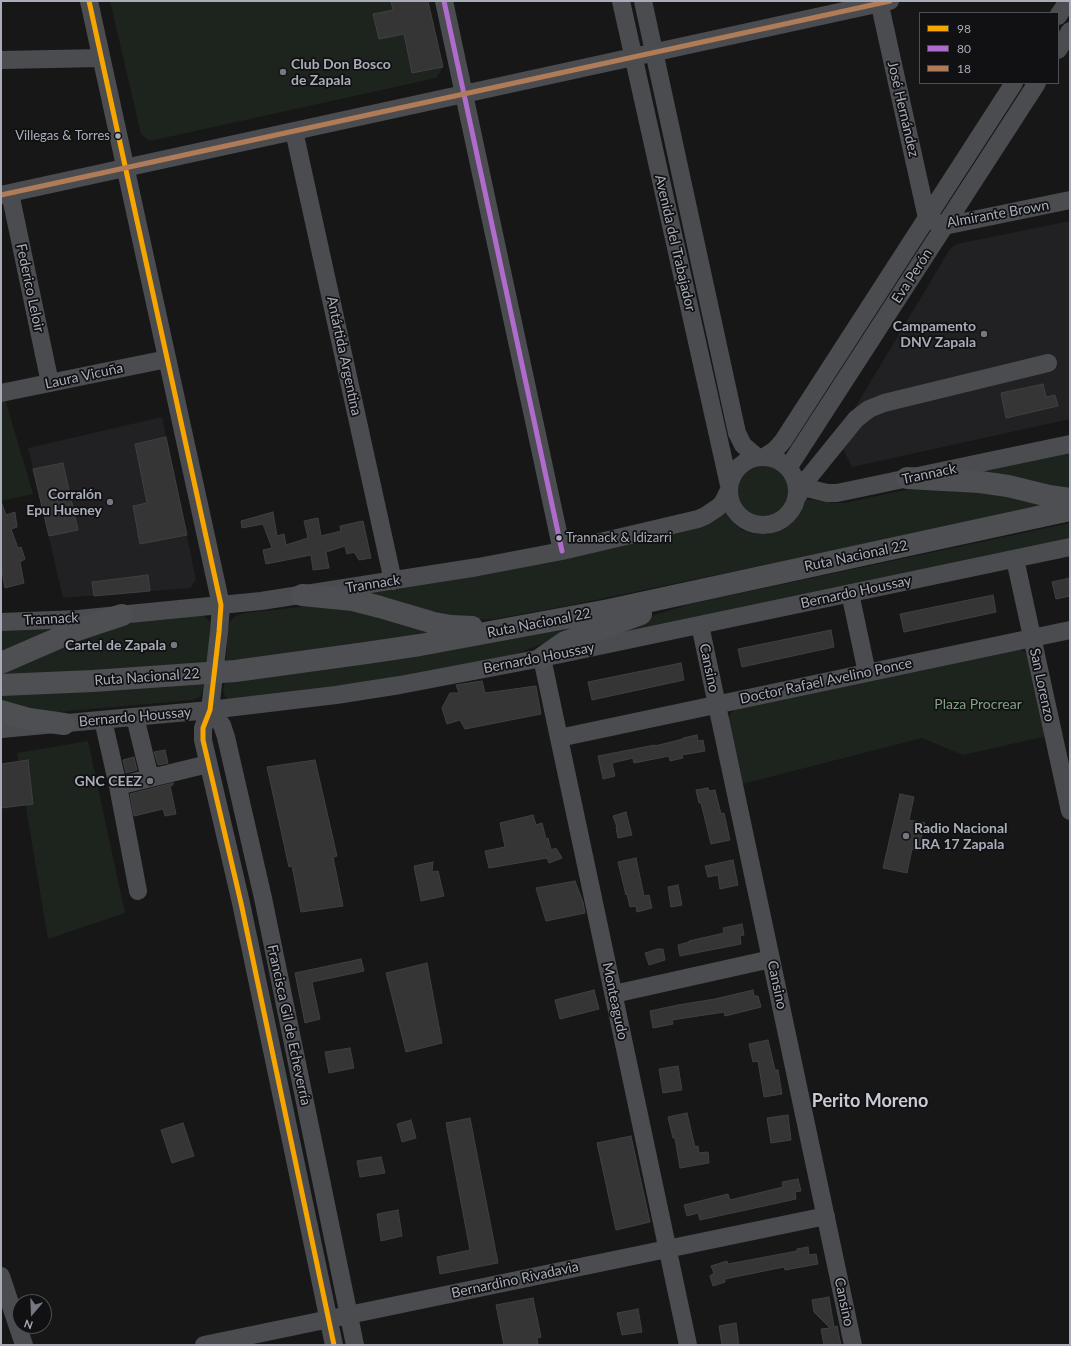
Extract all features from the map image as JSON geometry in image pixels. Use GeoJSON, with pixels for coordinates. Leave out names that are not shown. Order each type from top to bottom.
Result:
{"type":"FeatureCollection","features":[{"type":"Feature","properties":{"kind":"main road"},"geometry":{"type":"LineString","coordinates":[[907,478],[988,483],[1070,499]]}},
{"type":"Feature","properties":{"kind":"main road","name":"Ruta Nacional 22"},"geometry":{"type":"LineString","coordinates":[[1,684],[101,680],[235,671],[366,653],[549,621],[1070,510]]}},
{"type":"Feature","properties":{"kind":"main road"},"geometry":{"type":"LineString","coordinates":[[302,595],[366,603],[420,620],[451,626],[483,626],[549,621]]}},
{"type":"Feature","properties":{"kind":"main road"},"geometry":{"type":"LineString","coordinates":[[542,658],[565,642],[641,614],[674,595]]}},
{"type":"Feature","properties":{"kind":"main road"},"geometry":{"type":"LineString","coordinates":[[1,663],[77,630],[122,615]]}},
{"type":"Feature","properties":{"kind":"main road"},"geometry":{"type":"LineString","coordinates":[[1,712],[29,719],[64,724]]}},
{"type":"Feature","properties":{"kind":"street","name":"Francisca Gil de Echeverría"},"geometry":{"type":"LineString","coordinates":[[88,1],[221,606],[210,710],[205,721],[202,734],[241,903],[334,1345]]}},
{"type":"Feature","properties":{"kind":"street"},"geometry":{"type":"LineString","coordinates":[[444,1],[562,550]]}},
{"type":"Feature","properties":{"kind":"street","name":"Avenida del Trabajador"},"geometry":{"type":"LineString","coordinates":[[622,1],[728,488]]}},
{"type":"Feature","properties":{"kind":"street","name":"Avenida del Trabajador"},"geometry":{"type":"LineString","coordinates":[[643,1],[737,433],[743,445],[761,457]]}},
{"type":"Feature","properties":{"kind":"street"},"geometry":{"type":"LineString","coordinates":[[1059,14],[1068,1]]}},
{"type":"Feature","properties":{"kind":"street"},"geometry":{"type":"LineString","coordinates":[[6,194],[883,2]]}},
{"type":"Feature","properties":{"kind":"street","name":"José Hernández"},"geometry":{"type":"LineString","coordinates":[[883,2],[927,218]]}},
{"type":"Feature","properties":{"kind":"street"},"geometry":{"type":"LineString","coordinates":[[1059,48],[1070,31]]}},
{"type":"Feature","properties":{"kind":"street"},"geometry":{"type":"LineString","coordinates":[[1,60],[101,58]]}},
{"type":"Feature","properties":{"kind":"street","name":"Eva Perón"},"geometry":{"type":"LineString","coordinates":[[761,457],[775,450],[783,440],[1013,84]]}},
{"type":"Feature","properties":{"kind":"street","name":"Eva Perón"},"geometry":{"type":"LineString","coordinates":[[795,482],[944,226],[1036,84]]}},
{"type":"Feature","properties":{"kind":"street","name":"Antártida Argentina"},"geometry":{"type":"LineString","coordinates":[[294,131],[393,581]]}},
{"type":"Feature","properties":{"kind":"street","name":"Federico Leloir"},"geometry":{"type":"LineString","coordinates":[[6,194],[50,383]]}},
{"type":"Feature","properties":{"kind":"street","name":"Almirante Brown"},"geometry":{"type":"LineString","coordinates":[[927,218],[944,226],[1070,200]]}},
{"type":"Feature","properties":{"kind":"street","name":"Laura Vicuña"},"geometry":{"type":"LineString","coordinates":[[1,393],[167,359]]}},
{"type":"Feature","properties":{"kind":"street"},"geometry":{"type":"LineString","coordinates":[[728,488],[730,502],[734,510],[741,518],[749,523],[759,525],[769,525],[778,522],[786,516],[792,508],[795,482],[809,477],[856,419],[869,409],[884,403],[1048,363]]}},
{"type":"Feature","properties":{"kind":"street","name":"Trannack"},"geometry":{"type":"LineString","coordinates":[[1,622],[122,615],[261,601],[478,567],[562,550],[698,519],[705,516],[722,504],[731,477],[736,470],[745,462],[761,457],[777,460],[795,482],[819,492],[837,493],[1070,444]]}},
{"type":"Feature","properties":{"kind":"street","name":"Bernardo Houssay"},"geometry":{"type":"LineString","coordinates":[[1,729],[210,710],[400,685],[542,658],[1070,547]]}},
{"type":"Feature","properties":{"kind":"street","name":"San Lorenzo"},"geometry":{"type":"LineString","coordinates":[[1015,559],[1070,811]]}},
{"type":"Feature","properties":{"kind":"street"},"geometry":{"type":"LineString","coordinates":[[850,593],[867,673]]}},
{"type":"Feature","properties":{"kind":"street","name":"Cansino"},"geometry":{"type":"LineString","coordinates":[[700,624],[853,1345]]}},
{"type":"Feature","properties":{"kind":"street","name":"Doctor Rafael Avelino Ponce"},"geometry":{"type":"LineString","coordinates":[[559,738],[1070,630]]}},
{"type":"Feature","properties":{"kind":"street","name":"Monteagudo"},"geometry":{"type":"LineString","coordinates":[[542,658],[688,1345]]}},
{"type":"Feature","properties":{"kind":"street","name":"Francisca Gil de Echeverría"},"geometry":{"type":"LineString","coordinates":[[210,710],[222,725],[226,737],[263,898],[355,1345]]}},
{"type":"Feature","properties":{"kind":"street"},"geometry":{"type":"LineString","coordinates":[[135,717],[150,778]]}},
{"type":"Feature","properties":{"kind":"street"},"geometry":{"type":"LineString","coordinates":[[104,720],[138,891]]}},
{"type":"Feature","properties":{"kind":"street"},"geometry":{"type":"LineString","coordinates":[[118,786],[208,764]]}},
{"type":"Feature","properties":{"kind":"street"},"geometry":{"type":"LineString","coordinates":[[241,903],[263,898]]}},
{"type":"Feature","properties":{"kind":"street"},"geometry":{"type":"LineString","coordinates":[[614,994],[771,959]]}},
{"type":"Feature","properties":{"kind":"street","name":"Bernardino Rivadavia"},"geometry":{"type":"LineString","coordinates":[[204,1345],[826,1216]]}},
{"type":"Feature","properties":{"kind":"street"},"geometry":{"type":"LineString","coordinates":[[1,1276],[24,1345]]}},
{"type":"Feature","properties":{"kind":"shaded area","name":"Campamento DNV Zapala"},"geometry":{"type":"Polygon","coordinates":[[[1070,221],[1070,419],[852,467],[841,445],[841,431],[950,249],[957,244],[1070,221]]]}},
{"type":"Feature","properties":{"kind":"shaded area","name":"Corralón Epu Hueney"},"geometry":{"type":"Polygon","coordinates":[[[162,417],[196,580],[190,588],[63,598],[28,448],[162,417]]]}},
{"type":"Feature","properties":{"kind":"green space","name":"Club Don Bosco de Zapala"},"geometry":{"type":"Polygon","coordinates":[[[110,1],[428,1],[443,67],[436,78],[150,141],[141,134],[110,1]]]}},
{"type":"Feature","properties":{"kind":"green space"},"geometry":{"type":"Polygon","coordinates":[[[1,399],[5,399],[33,494],[1,501],[1,399]]]}},
{"type":"Feature","properties":{"kind":"green space"},"geometry":{"type":"Polygon","coordinates":[[[1070,451],[1070,490],[955,475],[1070,451]]]}},
{"type":"Feature","properties":{"kind":"green space"},"geometry":{"type":"Polygon","coordinates":[[[758,466],[768,466],[782,473],[789,487],[789,497],[782,511],[768,518],[758,518],[748,514],[741,507],[737,497],[737,487],[741,477],[748,470],[758,466]]]}},
{"type":"Feature","properties":{"kind":"green space"},"geometry":{"type":"Polygon","coordinates":[[[930,486],[1065,502],[572,605],[495,619],[459,620],[354,595],[725,512],[742,530],[751,533],[771,533],[790,524],[796,517],[806,499],[844,503],[930,486]]]}},
{"type":"Feature","properties":{"kind":"green space"},"geometry":{"type":"Polygon","coordinates":[[[1070,523],[1070,542],[605,637],[652,616],[690,604],[1070,523]]]}},
{"type":"Feature","properties":{"kind":"green space"},"geometry":{"type":"Polygon","coordinates":[[[327,604],[451,631],[226,661],[229,623],[238,615],[327,604]]]}},
{"type":"Feature","properties":{"kind":"green space"},"geometry":{"type":"Polygon","coordinates":[[[622,614],[507,657],[406,677],[230,700],[226,698],[223,691],[224,684],[227,681],[622,614]]]}},
{"type":"Feature","properties":{"kind":"green space"},"geometry":{"type":"Polygon","coordinates":[[[203,615],[210,622],[212,627],[207,658],[204,664],[1,677],[1,668],[105,625],[203,615]]]}},
{"type":"Feature","properties":{"kind":"green space"},"geometry":{"type":"Polygon","coordinates":[[[76,625],[1,657],[1,629],[76,625]]]}},
{"type":"Feature","properties":{"kind":"green space","name":"Plaza Procrear"},"geometry":{"type":"Polygon","coordinates":[[[1018,649],[1026,652],[1028,656],[1047,736],[963,755],[922,738],[742,784],[728,719],[732,712],[736,709],[1018,649]]]}},
{"type":"Feature","properties":{"kind":"green space"},"geometry":{"type":"Polygon","coordinates":[[[202,683],[203,688],[200,697],[192,700],[47,713],[1,706],[1,691],[202,683]]]}},
{"type":"Feature","properties":{"kind":"green space"},"geometry":{"type":"Polygon","coordinates":[[[88,741],[125,913],[48,939],[17,753],[88,741]]]}},
{"type":"Feature","properties":{"kind":"building"},"geometry":{"type":"Polygon","coordinates":[[[391,1],[428,1],[443,67],[412,73],[404,34],[379,39],[373,14],[393,10],[391,1]]]}},
{"type":"Feature","properties":{"kind":"building"},"geometry":{"type":"Polygon","coordinates":[[[1043,384],[1046,397],[1055,395],[1058,406],[1006,418],[1001,393],[1043,384]]]}},
{"type":"Feature","properties":{"kind":"building"},"geometry":{"type":"Polygon","coordinates":[[[166,437],[187,535],[140,544],[133,506],[147,503],[135,444],[166,437]]]}},
{"type":"Feature","properties":{"kind":"building"},"geometry":{"type":"Polygon","coordinates":[[[63,463],[78,530],[49,536],[33,469],[63,463]]]}},
{"type":"Feature","properties":{"kind":"building"},"geometry":{"type":"Polygon","coordinates":[[[2,504],[6,515],[15,512],[17,527],[11,529],[18,548],[21,547],[25,559],[20,562],[24,583],[5,588],[1,566],[2,504]]]}},
{"type":"Feature","properties":{"kind":"building"},"geometry":{"type":"Polygon","coordinates":[[[273,512],[277,536],[284,534],[286,545],[308,538],[304,521],[318,518],[321,536],[341,531],[340,526],[363,521],[371,558],[359,560],[354,552],[347,554],[345,546],[326,552],[329,568],[313,570],[311,555],[266,564],[263,550],[272,548],[263,524],[242,528],[241,521],[273,512]]]}},
{"type":"Feature","properties":{"kind":"building"},"geometry":{"type":"Polygon","coordinates":[[[148,575],[150,591],[94,596],[92,582],[148,575]]]}},
{"type":"Feature","properties":{"kind":"building"},"geometry":{"type":"Polygon","coordinates":[[[1070,578],[1070,596],[1056,599],[1052,582],[1070,578]]]}},
{"type":"Feature","properties":{"kind":"building"},"geometry":{"type":"Polygon","coordinates":[[[993,595],[996,612],[904,632],[900,614],[993,595]]]}},
{"type":"Feature","properties":{"kind":"building"},"geometry":{"type":"Polygon","coordinates":[[[831,630],[834,647],[742,667],[738,649],[831,630]]]}},
{"type":"Feature","properties":{"kind":"building"},"geometry":{"type":"Polygon","coordinates":[[[681,663],[684,680],[592,700],[588,682],[681,663]]]}},
{"type":"Feature","properties":{"kind":"building"},"geometry":{"type":"Polygon","coordinates":[[[482,681],[485,693],[536,686],[541,714],[465,729],[460,720],[447,724],[442,708],[450,693],[459,693],[456,685],[482,681]]]}},
{"type":"Feature","properties":{"kind":"building"},"geometry":{"type":"Polygon","coordinates":[[[697,735],[698,741],[703,740],[705,751],[682,755],[683,758],[670,761],[669,756],[634,763],[633,758],[612,763],[615,776],[603,779],[598,756],[655,746],[697,735]]]}},
{"type":"Feature","properties":{"kind":"building"},"geometry":{"type":"Polygon","coordinates":[[[165,750],[168,763],[158,765],[154,752],[165,750]]]}},
{"type":"Feature","properties":{"kind":"building"},"geometry":{"type":"Polygon","coordinates":[[[134,757],[137,770],[126,773],[123,760],[134,757]]]}},
{"type":"Feature","properties":{"kind":"building"},"geometry":{"type":"Polygon","coordinates":[[[28,760],[33,804],[1,808],[1,764],[28,760]]]}},
{"type":"Feature","properties":{"kind":"building"},"geometry":{"type":"Polygon","coordinates":[[[315,760],[337,856],[333,857],[343,906],[301,912],[292,866],[289,867],[267,767],[315,760]]]}},
{"type":"Feature","properties":{"kind":"building"},"geometry":{"type":"Polygon","coordinates":[[[173,783],[173,785],[170,786],[176,814],[165,816],[163,809],[134,816],[130,794],[173,783]]]}},
{"type":"Feature","properties":{"kind":"building"},"geometry":{"type":"Polygon","coordinates":[[[708,788],[709,791],[715,790],[721,814],[724,813],[730,840],[711,844],[701,803],[699,803],[696,790],[708,788]]]}},
{"type":"Feature","properties":{"kind":"building","name":"Radio Nacional LRA 17 Zapala"},"geometry":{"type":"Polygon","coordinates":[[[900,794],[914,797],[909,820],[925,823],[918,851],[912,849],[907,873],[883,868],[900,794]]]}},
{"type":"Feature","properties":{"kind":"building"},"geometry":{"type":"Polygon","coordinates":[[[626,812],[632,835],[618,838],[617,827],[613,816],[626,812]]]}},
{"type":"Feature","properties":{"kind":"building"},"geometry":{"type":"Polygon","coordinates":[[[533,815],[536,825],[542,823],[546,839],[548,838],[551,850],[556,848],[562,858],[549,863],[547,858],[489,868],[485,851],[505,847],[500,823],[533,815]]]}},
{"type":"Feature","properties":{"kind":"building"},"geometry":{"type":"Polygon","coordinates":[[[636,858],[644,896],[649,895],[652,908],[637,912],[636,906],[630,907],[618,862],[636,858]]]}},
{"type":"Feature","properties":{"kind":"building"},"geometry":{"type":"Polygon","coordinates":[[[733,860],[738,885],[720,889],[718,875],[708,877],[705,866],[733,860]]]}},
{"type":"Feature","properties":{"kind":"building"},"geometry":{"type":"Polygon","coordinates":[[[433,862],[432,872],[438,871],[444,896],[421,901],[414,866],[433,862]]]}},
{"type":"Feature","properties":{"kind":"building"},"geometry":{"type":"Polygon","coordinates":[[[575,881],[583,902],[585,913],[546,921],[536,888],[575,881]]]}},
{"type":"Feature","properties":{"kind":"building"},"geometry":{"type":"Polygon","coordinates":[[[678,885],[682,905],[671,907],[668,887],[678,885]]]}},
{"type":"Feature","properties":{"kind":"building"},"geometry":{"type":"Polygon","coordinates":[[[742,924],[744,935],[740,936],[741,944],[680,956],[678,945],[724,933],[723,928],[742,924]]]}},
{"type":"Feature","properties":{"kind":"building"},"geometry":{"type":"Polygon","coordinates":[[[663,949],[665,960],[649,965],[645,953],[663,949]]]}},
{"type":"Feature","properties":{"kind":"building"},"geometry":{"type":"Polygon","coordinates":[[[361,959],[364,971],[312,982],[320,1019],[305,1023],[295,973],[361,959]]]}},
{"type":"Feature","properties":{"kind":"building"},"geometry":{"type":"Polygon","coordinates":[[[427,963],[442,1043],[406,1052],[386,973],[427,963]]]}},
{"type":"Feature","properties":{"kind":"building"},"geometry":{"type":"Polygon","coordinates":[[[594,990],[599,1009],[560,1019],[555,1000],[594,990]]]}},
{"type":"Feature","properties":{"kind":"building"},"geometry":{"type":"Polygon","coordinates":[[[753,990],[754,996],[758,996],[761,1007],[725,1016],[724,1012],[672,1020],[673,1024],[653,1028],[650,1011],[715,999],[753,990]]]}},
{"type":"Feature","properties":{"kind":"building"},"geometry":{"type":"Polygon","coordinates":[[[768,1040],[775,1070],[778,1070],[782,1094],[764,1097],[758,1061],[753,1062],[749,1044],[768,1040]]]}},
{"type":"Feature","properties":{"kind":"building"},"geometry":{"type":"Polygon","coordinates":[[[350,1048],[354,1068],[329,1073],[325,1052],[350,1048]]]}},
{"type":"Feature","properties":{"kind":"building"},"geometry":{"type":"Polygon","coordinates":[[[678,1066],[682,1090],[663,1093],[659,1069],[678,1066]]]}},
{"type":"Feature","properties":{"kind":"building"},"geometry":{"type":"Polygon","coordinates":[[[687,1113],[695,1147],[698,1146],[699,1153],[708,1152],[709,1163],[680,1168],[675,1138],[673,1138],[668,1117],[687,1113]]]}},
{"type":"Feature","properties":{"kind":"building"},"geometry":{"type":"Polygon","coordinates":[[[788,1115],[791,1140],[771,1143],[767,1118],[788,1115]]]}},
{"type":"Feature","properties":{"kind":"building"},"geometry":{"type":"Polygon","coordinates":[[[470,1118],[498,1263],[440,1274],[437,1257],[470,1250],[446,1123],[470,1118]]]}},
{"type":"Feature","properties":{"kind":"building"},"geometry":{"type":"Polygon","coordinates":[[[411,1120],[416,1138],[402,1142],[397,1124],[411,1120]]]}},
{"type":"Feature","properties":{"kind":"building"},"geometry":{"type":"Polygon","coordinates":[[[183,1123],[194,1156],[172,1163],[161,1130],[183,1123]]]}},
{"type":"Feature","properties":{"kind":"building"},"geometry":{"type":"Polygon","coordinates":[[[631,1136],[650,1222],[616,1230],[597,1143],[631,1136]]]}},
{"type":"Feature","properties":{"kind":"building"},"geometry":{"type":"Polygon","coordinates":[[[381,1157],[385,1173],[360,1177],[357,1161],[381,1157]]]}},
{"type":"Feature","properties":{"kind":"building"},"geometry":{"type":"Polygon","coordinates":[[[798,1179],[801,1191],[795,1192],[796,1199],[700,1220],[698,1213],[687,1216],[684,1205],[728,1194],[730,1200],[783,1187],[782,1182],[798,1179]]]}},
{"type":"Feature","properties":{"kind":"building"},"geometry":{"type":"Polygon","coordinates":[[[398,1210],[402,1236],[381,1241],[377,1214],[398,1210]]]}},
{"type":"Feature","properties":{"kind":"building"},"geometry":{"type":"Polygon","coordinates":[[[808,1247],[809,1255],[816,1254],[818,1264],[785,1270],[784,1267],[725,1279],[725,1282],[713,1286],[710,1276],[714,1273],[711,1266],[727,1261],[728,1264],[797,1251],[797,1249],[808,1247]]]}},
{"type":"Feature","properties":{"kind":"building"},"geometry":{"type":"Polygon","coordinates":[[[829,1297],[834,1327],[837,1326],[841,1345],[824,1345],[821,1329],[830,1328],[814,1312],[812,1300],[829,1297]]]}},
{"type":"Feature","properties":{"kind":"building"},"geometry":{"type":"Polygon","coordinates":[[[533,1298],[541,1337],[537,1338],[538,1345],[504,1345],[496,1305],[533,1298]]]}},
{"type":"Feature","properties":{"kind":"building"},"geometry":{"type":"Polygon","coordinates":[[[638,1309],[642,1332],[622,1335],[617,1313],[638,1309]]]}},
{"type":"Feature","properties":{"kind":"building"},"geometry":{"type":"Polygon","coordinates":[[[736,1323],[739,1345],[722,1345],[719,1326],[736,1323]]]}},
{"type":"Feature","properties":{"kind":"transit line","name":"98"},"geometry":{"type":"LineString","coordinates":[[89,1],[221,605],[210,710],[203,728],[203,740],[241,903],[334,1345]]}},
{"type":"Feature","properties":{"kind":"transit line","name":"80"},"geometry":{"type":"LineString","coordinates":[[444,1],[562,551]]}},
{"type":"Feature","properties":{"kind":"transit line","name":"18"},"geometry":{"type":"LineString","coordinates":[[1,195],[890,1]]}},
{"type":"Feature","properties":{"kind":"place","name":"Club Don Bosco de Zapala"},"geometry":{"type":"Point","coordinates":[283,72]}},
{"type":"Feature","properties":{"kind":"place","name":"Villegas & Torres"},"geometry":{"type":"Point","coordinates":[118,136]}},
{"type":"Feature","properties":{"kind":"place","name":"Campamento DNV Zapala"},"geometry":{"type":"Point","coordinates":[984,334]}},
{"type":"Feature","properties":{"kind":"place","name":"Corralón Epu Hueney"},"geometry":{"type":"Point","coordinates":[110,502]}},
{"type":"Feature","properties":{"kind":"place","name":"Trannack & Idizarri"},"geometry":{"type":"Point","coordinates":[559,538]}},
{"type":"Feature","properties":{"kind":"place","name":"Cartel de Zapala"},"geometry":{"type":"Point","coordinates":[174,645]}},
{"type":"Feature","properties":{"kind":"place","name":"GNC CEEZ"},"geometry":{"type":"Point","coordinates":[150,781]}},
{"type":"Feature","properties":{"kind":"place","name":"Radio Nacional LRA 17 Zapala"},"geometry":{"type":"Point","coordinates":[906,836]}},
{"type":"Feature","properties":{"kind":"district","name":"Perito Moreno"},"geometry":{"type":"Point","coordinates":[870,1101]}}]}
